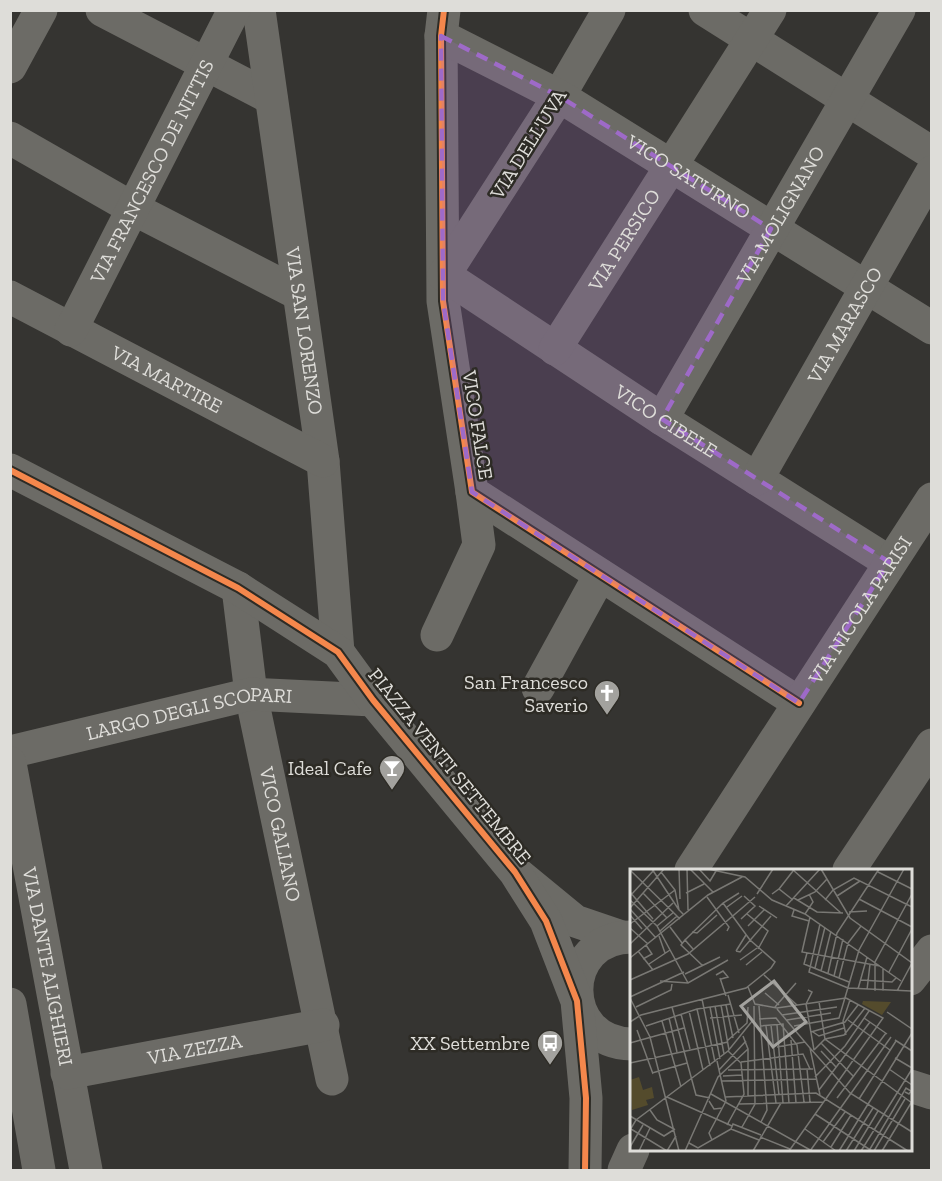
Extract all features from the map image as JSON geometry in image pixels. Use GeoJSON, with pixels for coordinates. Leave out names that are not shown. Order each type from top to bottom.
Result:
{"type":"FeatureCollection","features":[{"type":"Feature","properties":{"kind":"street"},"geometry":{"type":"LineString","coordinates":[[10,67],[41,10]]}},
{"type":"Feature","properties":{"kind":"street"},"geometry":{"type":"LineString","coordinates":[[102,10],[207,67],[271,98]]}},
{"type":"Feature","properties":{"kind":"street","name":"VIA FRANCESCO DE NITTIS"},"geometry":{"type":"LineString","coordinates":[[71,330],[207,67],[234,10]]}},
{"type":"Feature","properties":{"kind":"street","name":"VIA SAN LORENZO"},"geometry":{"type":"LineString","coordinates":[[259,10],[323,461],[338,651]]}},
{"type":"Feature","properties":{"kind":"street","name":"VIA DELL'UVA"},"geometry":{"type":"LineString","coordinates":[[444,275],[559,96],[609,10]]}},
{"type":"Feature","properties":{"kind":"street"},"geometry":{"type":"LineString","coordinates":[[705,10],[932,153]]}},
{"type":"Feature","properties":{"kind":"street","name":"VIA PERSICO"},"geometry":{"type":"LineString","coordinates":[[555,349],[770,10]]}},
{"type":"Feature","properties":{"kind":"street","name":"VIA MOLIGNANO"},"geometry":{"type":"LineString","coordinates":[[662,419],[899,10]]}},
{"type":"Feature","properties":{"kind":"street","name":"VICO SATURNO"},"geometry":{"type":"LineString","coordinates":[[442,23],[932,328]]}},
{"type":"Feature","properties":{"kind":"street","name":"VICO FALCE"},"geometry":{"type":"LineString","coordinates":[[442,23],[443,302],[472,492],[799,703]]}},
{"type":"Feature","properties":{"kind":"street"},"geometry":{"type":"LineString","coordinates":[[10,138],[134,209],[299,294]]}},
{"type":"Feature","properties":{"kind":"street","name":"VIA MARASCO"},"geometry":{"type":"LineString","coordinates":[[757,479],[932,172]]}},
{"type":"Feature","properties":{"kind":"street","name":"VICO CIBELE"},"geometry":{"type":"LineString","coordinates":[[444,275],[662,419],[889,562]]}},
{"type":"Feature","properties":{"kind":"street","name":"VIA MARTIRE"},"geometry":{"type":"LineString","coordinates":[[10,297],[323,461]]}},
{"type":"Feature","properties":{"kind":"street"},"geometry":{"type":"LineString","coordinates":[[10,470],[238,588],[338,651]]}},
{"type":"Feature","properties":{"kind":"street"},"geometry":{"type":"LineString","coordinates":[[437,635],[479,545],[472,492]]}},
{"type":"Feature","properties":{"kind":"street","name":"VIA NICOLA PARISI"},"geometry":{"type":"LineString","coordinates":[[692,869],[932,498]]}},
{"type":"Feature","properties":{"kind":"street"},"geometry":{"type":"LineString","coordinates":[[538,688],[600,575]]}},
{"type":"Feature","properties":{"kind":"street","name":"VICO GALIANO"},"geometry":{"type":"LineString","coordinates":[[238,588],[251,694],[323,1025],[332,1079]]}},
{"type":"Feature","properties":{"kind":"street","name":"PIAZZA VENTI SETTEMBRE"},"geometry":{"type":"LineString","coordinates":[[338,651],[373,700],[515,872],[546,921],[582,1016],[592,1029],[605,1038],[621,1044],[630,1044]]}},
{"type":"Feature","properties":{"kind":"street","name":"LARGO DEGLI SCOPARI"},"geometry":{"type":"LineString","coordinates":[[10,752],[251,694],[373,700]]}},
{"type":"Feature","properties":{"kind":"street"},"geometry":{"type":"LineString","coordinates":[[850,869],[928,753]]}},
{"type":"Feature","properties":{"kind":"street","name":"VIA DANTE ALIGHIERI"},"geometry":{"type":"LineString","coordinates":[[10,763],[86,1170]]}},
{"type":"Feature","properties":{"kind":"street","name":"PIAZZA VENTI SETTEMBRE"},"geometry":{"type":"LineString","coordinates":[[515,872],[575,921],[628,935]]}},
{"type":"Feature","properties":{"kind":"street","name":"PIAZZA VENTI SETTEMBRE"},"geometry":{"type":"LineString","coordinates":[[585,1170],[586,1098],[576,983],[581,967],[591,952],[605,942],[628,935]]}},
{"type":"Feature","properties":{"kind":"street"},"geometry":{"type":"LineString","coordinates":[[912,976],[932,951]]}},
{"type":"Feature","properties":{"kind":"street"},"geometry":{"type":"LineString","coordinates":[[10,1004],[39,1170]]}},
{"type":"Feature","properties":{"kind":"street","name":"VIA ZEZZA"},"geometry":{"type":"LineString","coordinates":[[68,1073],[323,1025]]}},
{"type":"Feature","properties":{"kind":"street"},"geometry":{"type":"LineString","coordinates":[[912,1087],[932,1094]]}},
{"type":"Feature","properties":{"kind":"street"},"geometry":{"type":"LineString","coordinates":[[624,1170],[632,1151]]}},
{"type":"Feature","properties":{"kind":"highlighted area"},"geometry":{"type":"Polygon","coordinates":[[[441,36],[559,96],[771,229],[662,419],[889,562],[799,703],[472,492],[443,301],[441,36]]]}},
{"type":"Feature","properties":{"kind":"cycle path"},"geometry":{"type":"LineString","coordinates":[[444,10],[441,36],[443,301],[472,492],[799,703]]}},
{"type":"Feature","properties":{"kind":"cycle path"},"geometry":{"type":"LineString","coordinates":[[10,470],[238,588],[338,652],[373,700],[515,872],[546,921],[577,1001],[586,1098],[585,1170]]}},
{"type":"Feature","properties":{"kind":"place","name":"San Francesco Saverio"},"geometry":{"type":"Point","coordinates":[607,716]}},
{"type":"Feature","properties":{"kind":"place","name":"Ideal Cafe"},"geometry":{"type":"Point","coordinates":[392,791]}},
{"type":"Feature","properties":{"kind":"place","name":"XX Settembre"},"geometry":{"type":"Point","coordinates":[550,1066]}}]}
